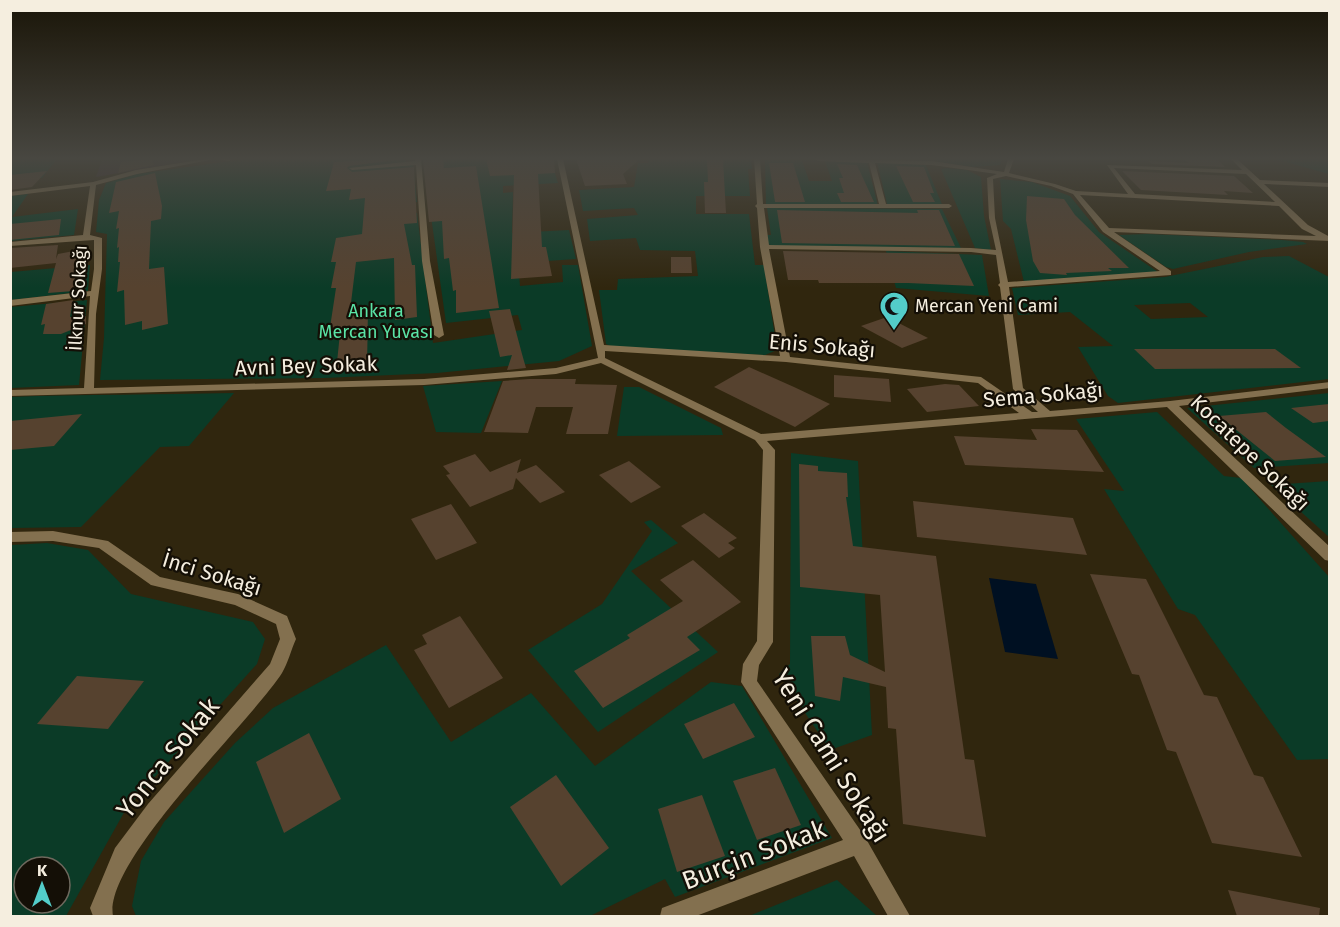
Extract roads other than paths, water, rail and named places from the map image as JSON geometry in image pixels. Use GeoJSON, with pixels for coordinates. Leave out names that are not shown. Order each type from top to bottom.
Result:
{"type":"FeatureCollection","features":[{"type":"Feature","properties":{"kind":"street","name":"İlknur Sokağı"},"geometry":{"type":"LineString","coordinates":[[89,389],[98,269],[98,238],[86,237],[91,202]]}},
{"type":"Feature","properties":{"kind":"street"},"geometry":{"type":"LineString","coordinates":[[421,202],[426,261],[439,335]]}},
{"type":"Feature","properties":{"kind":"street"},"geometry":{"type":"LineString","coordinates":[[569,202],[602,360],[759,438]]}},
{"type":"Feature","properties":{"kind":"street"},"geometry":{"type":"LineString","coordinates":[[758,202],[764,247],[786,359]]}},
{"type":"Feature","properties":{"kind":"street"},"geometry":{"type":"LineString","coordinates":[[882,202],[883,207]]}},
{"type":"Feature","properties":{"kind":"street"},"geometry":{"type":"LineString","coordinates":[[991,202],[1018,389],[1047,414]]}},
{"type":"Feature","properties":{"kind":"street"},"geometry":{"type":"LineString","coordinates":[[1002,285],[1029,285],[1168,273],[1107,230],[1083,202]]}},
{"type":"Feature","properties":{"kind":"street"},"geometry":{"type":"LineString","coordinates":[[1249,202],[1281,204],[1305,227],[1329,240]]}},
{"type":"Feature","properties":{"kind":"street"},"geometry":{"type":"LineString","coordinates":[[758,206],[949,206]]}},
{"type":"Feature","properties":{"kind":"street"},"geometry":{"type":"LineString","coordinates":[[1107,230],[1329,240]]}},
{"type":"Feature","properties":{"kind":"street"},"geometry":{"type":"LineString","coordinates":[[10,244],[86,237]]}},
{"type":"Feature","properties":{"kind":"street"},"geometry":{"type":"LineString","coordinates":[[764,247],[970,250],[1000,253]]}},
{"type":"Feature","properties":{"kind":"street"},"geometry":{"type":"LineString","coordinates":[[10,303],[95,293]]}},
{"type":"Feature","properties":{"kind":"street","name":"Enis Sokağı"},"geometry":{"type":"LineString","coordinates":[[599,348],[786,359],[981,380],[1030,416]]}},
{"type":"Feature","properties":{"kind":"street","name":"Avni Bey Sokak"},"geometry":{"type":"LineString","coordinates":[[10,393],[89,389],[237,388],[423,382],[556,370],[602,360]]}},
{"type":"Feature","properties":{"kind":"street","name":"Sema Sokağı"},"geometry":{"type":"LineString","coordinates":[[759,438],[1170,404],[1329,386]]}},
{"type":"Feature","properties":{"kind":"street","name":"Kocatepe Sokağı"},"geometry":{"type":"LineString","coordinates":[[1170,404],[1327,551]]}},
{"type":"Feature","properties":{"kind":"street","name":"Yeni Cami Sokağı"},"geometry":{"type":"LineString","coordinates":[[759,438],[769,450],[765,642],[751,664],[749,682],[858,844],[899,916]]}},
{"type":"Feature","properties":{"kind":"street","name":"İnci Sokağı"},"geometry":{"type":"LineString","coordinates":[[10,537],[53,536],[103,544],[156,581],[238,600],[282,620],[288,639]]}},
{"type":"Feature","properties":{"kind":"street","name":"Yonca Sokak"},"geometry":{"type":"LineString","coordinates":[[103,916],[100,908],[122,855],[154,811],[276,668],[288,639]]}},
{"type":"Feature","properties":{"kind":"street","name":"Burçin Sokak"},"geometry":{"type":"LineString","coordinates":[[670,916],[858,844]]}},
{"type":"Feature","properties":{"kind":"water"},"geometry":{"type":"Polygon","coordinates":[[[989,578],[1036,584],[1058,659],[1005,652],[989,578]]]}},
{"type":"Feature","properties":{"kind":"place","name":"Mercan Yeni Cami"},"geometry":{"type":"Point","coordinates":[894,332]}},
{"type":"Feature","properties":{"kind":"park label","name":"Ankara Mercan Yuvası"},"geometry":{"type":"Point","coordinates":[376,321]}}]}
